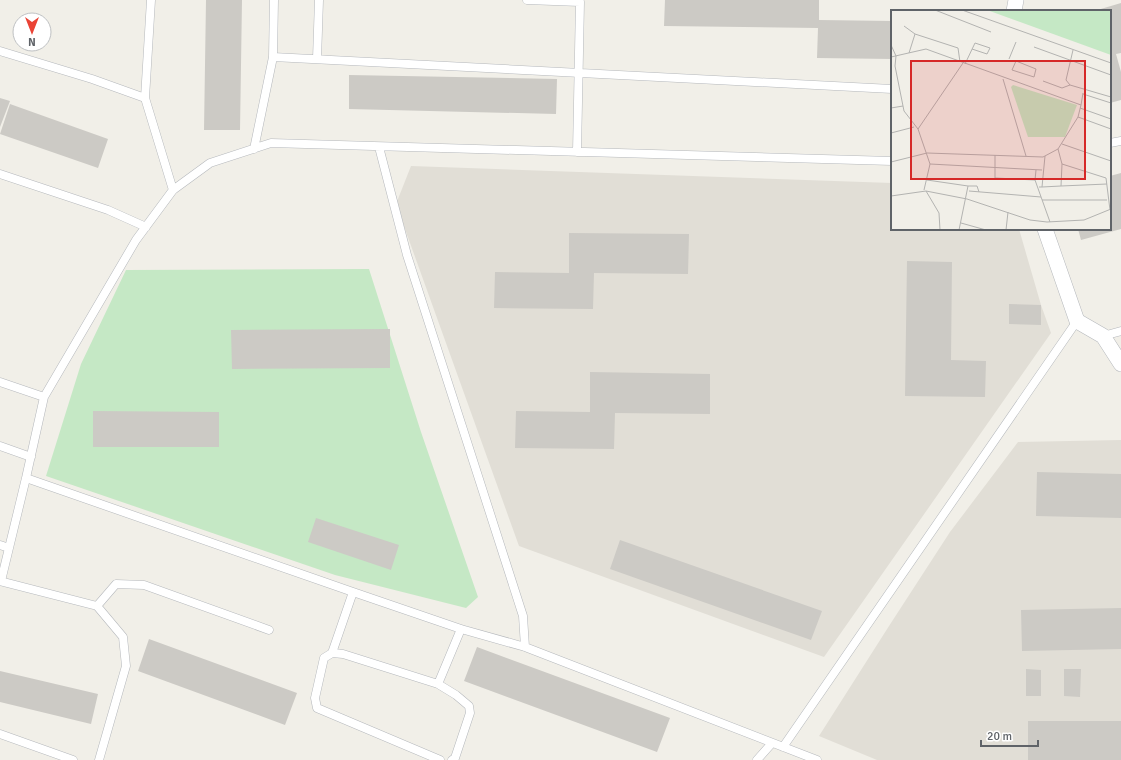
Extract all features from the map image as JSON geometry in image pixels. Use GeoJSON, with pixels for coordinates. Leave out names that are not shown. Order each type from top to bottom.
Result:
{"type":"FeatureCollection","features":[{"type":"Feature","properties":{"kind":"street"},"geometry":{"type":"LineString","coordinates":[[1014,10],[1016,0]]}},
{"type":"Feature","properties":{"kind":"street"},"geometry":{"type":"LineString","coordinates":[[1044,230],[1077,321],[1103,336],[1121,364]]}},
{"type":"Feature","properties":{"kind":"lane"},"geometry":{"type":"LineString","coordinates":[[151,0],[145,98],[173,190]]}},
{"type":"Feature","properties":{"kind":"lane"},"geometry":{"type":"LineString","coordinates":[[254,149],[272,57],[274,0]]}},
{"type":"Feature","properties":{"kind":"lane"},"geometry":{"type":"LineString","coordinates":[[317,60],[319,0]]}},
{"type":"Feature","properties":{"kind":"lane"},"geometry":{"type":"LineString","coordinates":[[527,0],[580,2],[577,152]]}},
{"type":"Feature","properties":{"kind":"lane"},"geometry":{"type":"LineString","coordinates":[[0,51],[92,79],[145,98]]}},
{"type":"Feature","properties":{"kind":"lane"},"geometry":{"type":"LineString","coordinates":[[272,57],[891,89]]}},
{"type":"Feature","properties":{"kind":"lane"},"geometry":{"type":"LineString","coordinates":[[1111,144],[1121,141]]}},
{"type":"Feature","properties":{"kind":"lane"},"geometry":{"type":"LineString","coordinates":[[99,760],[126,666],[123,637],[97,606],[1,581],[44,397],[136,240],[173,190],[210,163],[271,143],[891,161]]}},
{"type":"Feature","properties":{"kind":"lane"},"geometry":{"type":"LineString","coordinates":[[379,147],[407,254],[524,616],[526,647]]}},
{"type":"Feature","properties":{"kind":"lane"},"geometry":{"type":"LineString","coordinates":[[0,174],[108,210],[146,227]]}},
{"type":"Feature","properties":{"kind":"lane"},"geometry":{"type":"LineString","coordinates":[[783,747],[1077,321]]}},
{"type":"Feature","properties":{"kind":"lane"},"geometry":{"type":"LineString","coordinates":[[1103,336],[1121,331]]}},
{"type":"Feature","properties":{"kind":"lane"},"geometry":{"type":"LineString","coordinates":[[0,382],[44,397]]}},
{"type":"Feature","properties":{"kind":"lane"},"geometry":{"type":"LineString","coordinates":[[0,446],[31,457]]}},
{"type":"Feature","properties":{"kind":"lane"},"geometry":{"type":"LineString","coordinates":[[26,478],[353,592],[461,628],[526,647],[783,747],[805,758],[817,760]]}},
{"type":"Feature","properties":{"kind":"lane"},"geometry":{"type":"LineString","coordinates":[[0,545],[9,548]]}},
{"type":"Feature","properties":{"kind":"lane"},"geometry":{"type":"LineString","coordinates":[[97,606],[116,584],[144,585],[269,630]]}},
{"type":"Feature","properties":{"kind":"lane"},"geometry":{"type":"LineString","coordinates":[[332,654],[353,592]]}},
{"type":"Feature","properties":{"kind":"lane"},"geometry":{"type":"LineString","coordinates":[[438,684],[461,628]]}},
{"type":"Feature","properties":{"kind":"lane"},"geometry":{"type":"LineString","coordinates":[[440,760],[317,708],[315,698],[324,658],[332,654],[343,654],[438,684],[456,695],[469,706],[470,713],[455,758],[452,760]]}},
{"type":"Feature","properties":{"kind":"lane"},"geometry":{"type":"LineString","coordinates":[[0,734],[73,760]]}},
{"type":"Feature","properties":{"kind":"lane"},"geometry":{"type":"LineString","coordinates":[[757,760],[772,743]]}},
{"type":"Feature","properties":{"kind":"shaded area"},"geometry":{"type":"Polygon","coordinates":[[[411,166],[891,183],[891,230],[1019,230],[1041,305],[1051,333],[824,657],[519,546],[396,204],[411,166]]]}},
{"type":"Feature","properties":{"kind":"shaded area"},"geometry":{"type":"Polygon","coordinates":[[[1121,440],[1121,760],[877,760],[819,736],[950,532],[1018,442],[1121,440]]]}},
{"type":"Feature","properties":{"kind":"green space"},"geometry":{"type":"Polygon","coordinates":[[[369,269],[421,432],[478,597],[466,608],[335,575],[46,476],[81,364],[126,270],[369,269]]]}},
{"type":"Feature","properties":{"kind":"building"},"geometry":{"type":"Polygon","coordinates":[[[206,0],[242,0],[240,130],[204,130],[206,0]]]}},
{"type":"Feature","properties":{"kind":"building"},"geometry":{"type":"Polygon","coordinates":[[[665,0],[819,0],[819,20],[891,21],[891,59],[817,58],[818,28],[664,26],[665,0]]]}},
{"type":"Feature","properties":{"kind":"building"},"geometry":{"type":"Polygon","coordinates":[[[1121,3],[1121,53],[1116,54],[1121,72],[1121,100],[1111,103],[1111,10],[1097,10],[1121,3]]]}},
{"type":"Feature","properties":{"kind":"building"},"geometry":{"type":"Polygon","coordinates":[[[349,75],[557,79],[556,114],[349,109],[349,75]]]}},
{"type":"Feature","properties":{"kind":"building"},"geometry":{"type":"Polygon","coordinates":[[[0,98],[10,101],[0,127],[0,98]]]}},
{"type":"Feature","properties":{"kind":"building"},"geometry":{"type":"Polygon","coordinates":[[[10,104],[108,139],[98,168],[0,134],[10,104]]]}},
{"type":"Feature","properties":{"kind":"building"},"geometry":{"type":"Polygon","coordinates":[[[1121,173],[1121,229],[1081,240],[1078,230],[1111,230],[1111,176],[1121,173]]]}},
{"type":"Feature","properties":{"kind":"building"},"geometry":{"type":"Polygon","coordinates":[[[569,233],[689,234],[688,274],[594,273],[593,309],[494,308],[495,272],[569,273],[569,233]]]}},
{"type":"Feature","properties":{"kind":"building"},"geometry":{"type":"Polygon","coordinates":[[[907,261],[952,262],[951,360],[986,361],[985,397],[905,396],[907,261]]]}},
{"type":"Feature","properties":{"kind":"building"},"geometry":{"type":"Polygon","coordinates":[[[1009,304],[1041,305],[1041,325],[1009,324],[1009,304]]]}},
{"type":"Feature","properties":{"kind":"building"},"geometry":{"type":"Polygon","coordinates":[[[390,329],[390,368],[232,369],[231,330],[390,329]]]}},
{"type":"Feature","properties":{"kind":"building"},"geometry":{"type":"Polygon","coordinates":[[[590,372],[710,374],[710,414],[615,413],[614,449],[515,448],[516,411],[590,412],[590,372]]]}},
{"type":"Feature","properties":{"kind":"building"},"geometry":{"type":"Polygon","coordinates":[[[93,411],[219,412],[219,447],[93,447],[93,411]]]}},
{"type":"Feature","properties":{"kind":"building"},"geometry":{"type":"Polygon","coordinates":[[[1037,472],[1121,474],[1121,518],[1036,516],[1037,472]]]}},
{"type":"Feature","properties":{"kind":"building"},"geometry":{"type":"Polygon","coordinates":[[[316,518],[399,545],[391,570],[308,542],[316,518]]]}},
{"type":"Feature","properties":{"kind":"building"},"geometry":{"type":"Polygon","coordinates":[[[620,540],[822,611],[811,640],[610,569],[620,540]]]}},
{"type":"Feature","properties":{"kind":"building"},"geometry":{"type":"Polygon","coordinates":[[[1121,608],[1121,649],[1022,651],[1021,610],[1121,608]]]}},
{"type":"Feature","properties":{"kind":"building"},"geometry":{"type":"Polygon","coordinates":[[[149,639],[297,693],[285,725],[138,671],[149,639]]]}},
{"type":"Feature","properties":{"kind":"building"},"geometry":{"type":"Polygon","coordinates":[[[477,647],[670,718],[657,752],[464,681],[477,647]]]}},
{"type":"Feature","properties":{"kind":"building"},"geometry":{"type":"Polygon","coordinates":[[[1026,669],[1041,670],[1041,696],[1026,696],[1026,669]]]}},
{"type":"Feature","properties":{"kind":"building"},"geometry":{"type":"Polygon","coordinates":[[[1064,669],[1081,669],[1080,697],[1064,696],[1064,669]]]}},
{"type":"Feature","properties":{"kind":"building"},"geometry":{"type":"Polygon","coordinates":[[[0,671],[98,694],[91,724],[0,702],[0,671]]]}},
{"type":"Feature","properties":{"kind":"building"},"geometry":{"type":"Polygon","coordinates":[[[1028,721],[1121,721],[1121,760],[1028,760],[1028,721]]]}}]}
